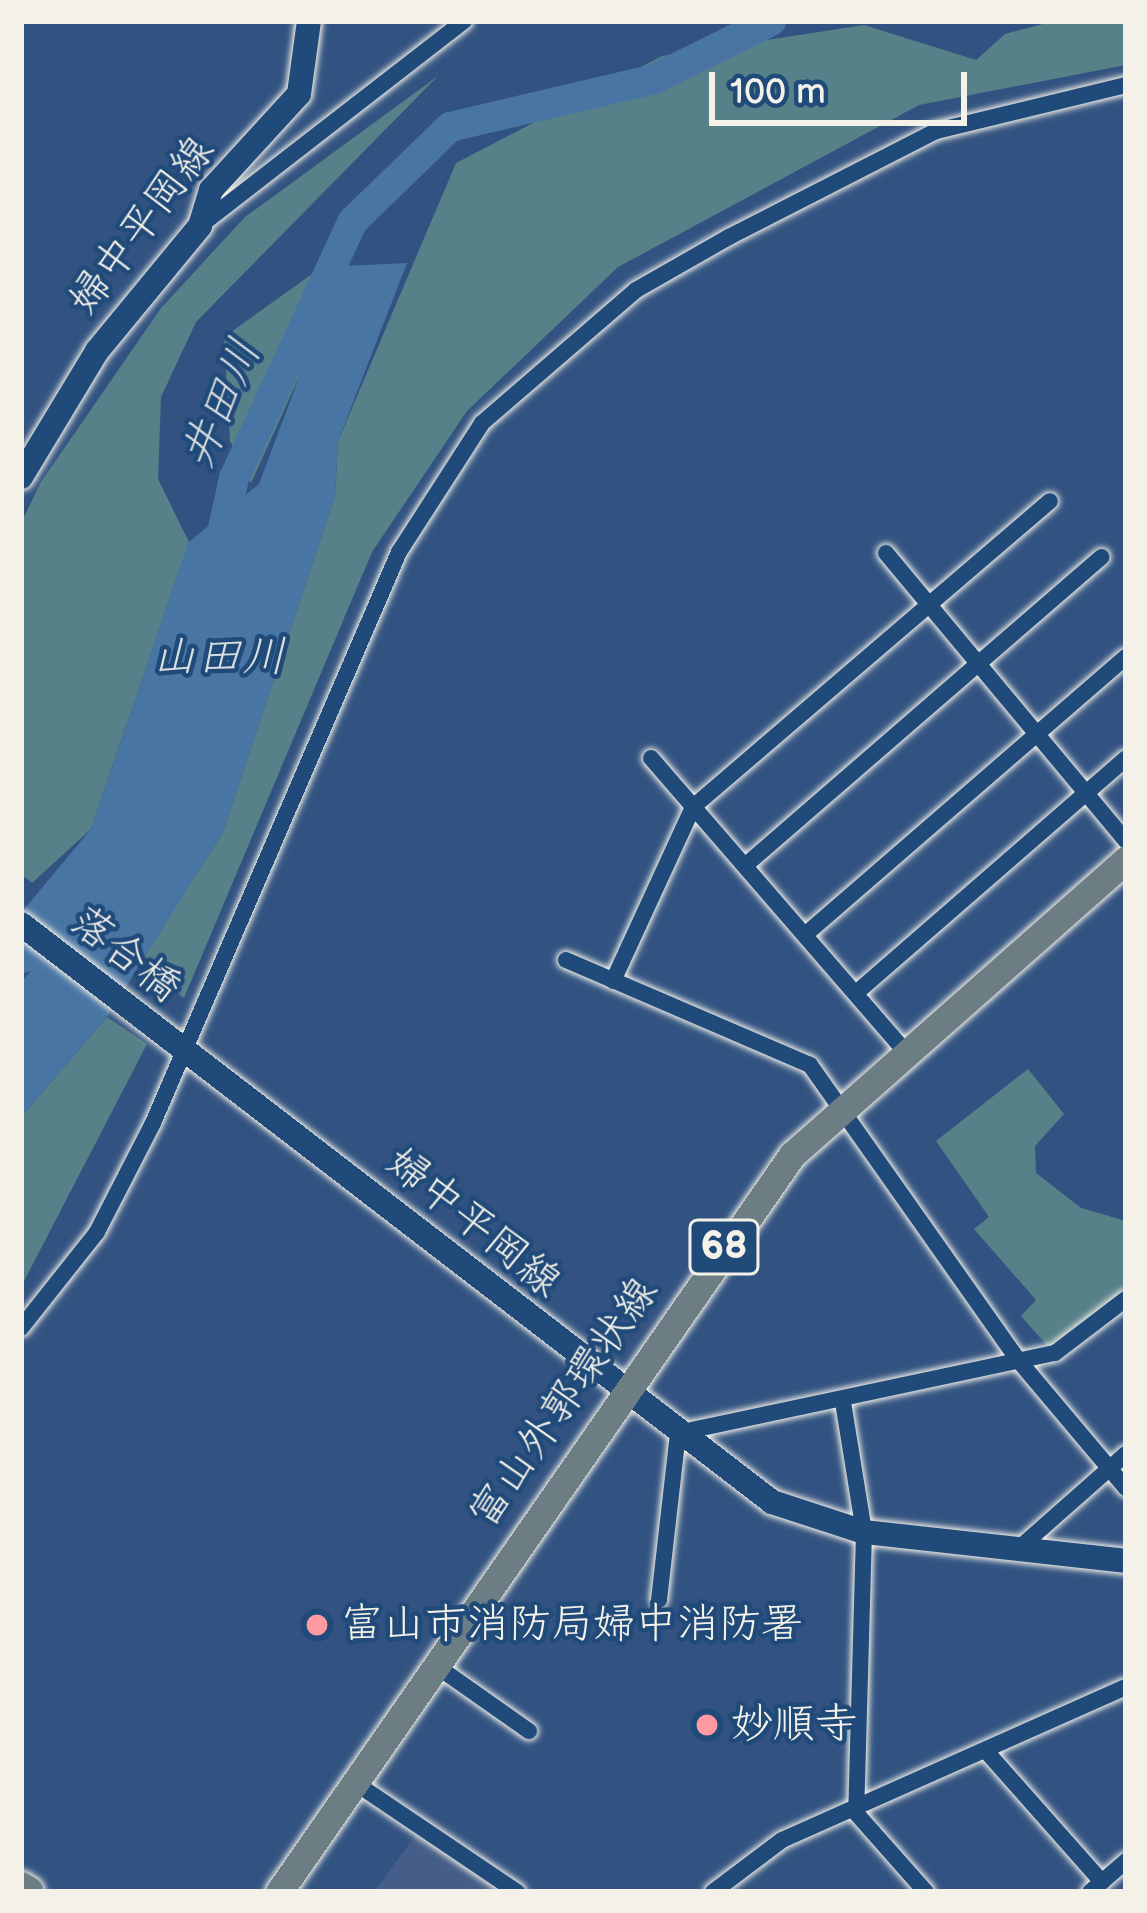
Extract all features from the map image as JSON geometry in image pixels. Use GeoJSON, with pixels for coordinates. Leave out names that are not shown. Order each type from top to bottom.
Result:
{"type":"FeatureCollection","features":[{"type":"Feature","properties":{"kind":"highway"},"geometry":{"type":"LineString","coordinates":[[21,1887],[28,1892]]}},
{"type":"Feature","properties":{"kind":"main road","name":"婦中平岡線"},"geometry":{"type":"LineString","coordinates":[[21,477],[97,351],[200,226],[211,190],[298,94],[309,21]]}},
{"type":"Feature","properties":{"kind":"main road","name":"富山外郭環状線"},"geometry":{"type":"LineString","coordinates":[[279,1892],[772,1179],[838,1110],[1126,860]]}},
{"type":"Feature","properties":{"kind":"main road","name":"落合橋"},"geometry":{"type":"LineString","coordinates":[[21,924],[180,1048]]}},
{"type":"Feature","properties":{"kind":"main road","name":"婦中平岡線"},"geometry":{"type":"LineString","coordinates":[[180,1048],[621,1392],[772,1502],[864,1532],[1126,1561]]}},
{"type":"Feature","properties":{"kind":"street"},"geometry":{"type":"LineString","coordinates":[[200,226],[464,21]]}},
{"type":"Feature","properties":{"kind":"street"},"geometry":{"type":"LineString","coordinates":[[21,1328],[97,1232],[399,551],[482,423],[636,290],[729,237],[936,131],[1126,85]]}},
{"type":"Feature","properties":{"kind":"street"},"geometry":{"type":"LineString","coordinates":[[613,981],[693,808],[1050,502]]}},
{"type":"Feature","properties":{"kind":"street"},"geometry":{"type":"LineString","coordinates":[[886,553],[1126,841]]}},
{"type":"Feature","properties":{"kind":"street"},"geometry":{"type":"LineString","coordinates":[[747,864],[1102,557]]}},
{"type":"Feature","properties":{"kind":"street"},"geometry":{"type":"LineString","coordinates":[[806,934],[1126,656]]}},
{"type":"Feature","properties":{"kind":"street"},"geometry":{"type":"LineString","coordinates":[[651,758],[904,1051]]}},
{"type":"Feature","properties":{"kind":"street"},"geometry":{"type":"LineString","coordinates":[[856,993],[1126,758]]}},
{"type":"Feature","properties":{"kind":"street"},"geometry":{"type":"LineString","coordinates":[[566,960],[810,1064],[1019,1361],[1126,1488]]}},
{"type":"Feature","properties":{"kind":"street"},"geometry":{"type":"LineString","coordinates":[[658,1600],[678,1433],[843,1402],[1055,1353],[1126,1299]]}},
{"type":"Feature","properties":{"kind":"street"},"geometry":{"type":"LineString","coordinates":[[843,1402],[864,1532],[856,1813],[926,1892]]}},
{"type":"Feature","properties":{"kind":"street"},"geometry":{"type":"LineString","coordinates":[[1016,1551],[1126,1454]]}},
{"type":"Feature","properties":{"kind":"street"},"geometry":{"type":"LineString","coordinates":[[435,1665],[529,1731]]}},
{"type":"Feature","properties":{"kind":"street"},"geometry":{"type":"LineString","coordinates":[[712,1892],[782,1840],[856,1813],[1126,1687]]}},
{"type":"Feature","properties":{"kind":"street"},"geometry":{"type":"LineString","coordinates":[[986,1751],[1096,1887],[1126,1861]]}},
{"type":"Feature","properties":{"kind":"street"},"geometry":{"type":"LineString","coordinates":[[354,1782],[517,1892]]}},
{"type":"Feature","properties":{"kind":"shaded area"},"geometry":{"type":"Polygon","coordinates":[[[417,1833],[502,1892],[374,1892],[417,1833]]]}},
{"type":"Feature","properties":{"kind":"green space"},"geometry":{"type":"Polygon","coordinates":[[[1054,21],[1126,21],[1126,65],[919,105],[618,267],[467,411],[372,552],[184,998],[139,964],[223,832],[335,496],[338,441],[456,163],[662,56],[864,25],[976,60],[1005,34],[1054,21]]]}},
{"type":"Feature","properties":{"kind":"green space"},"geometry":{"type":"Polygon","coordinates":[[[438,76],[196,322],[161,397],[158,479],[189,542],[91,829],[32,883],[21,874],[21,523],[41,482],[161,308],[245,217],[438,76]]]}},
{"type":"Feature","properties":{"kind":"green space"},"geometry":{"type":"Polygon","coordinates":[[[322,267],[300,375],[251,483],[230,441],[224,337],[322,267]]]}},
{"type":"Feature","properties":{"kind":"green space"},"geometry":{"type":"Polygon","coordinates":[[[107,1017],[147,1044],[21,1287],[21,1117],[107,1017]]]}},
{"type":"Feature","properties":{"kind":"green space"},"geometry":{"type":"Polygon","coordinates":[[[1028,1069],[1064,1114],[1035,1146],[1036,1173],[1081,1208],[1126,1221],[1126,1307],[1050,1349],[1021,1316],[1036,1300],[974,1229],[989,1217],[936,1141],[1028,1069]]]}},
{"type":"Feature","properties":{"kind":"water","name":"山田川"},"geometry":{"type":"Polygon","coordinates":[[[407,263],[338,441],[335,496],[223,832],[107,1017],[21,1117],[21,982],[31,971],[21,974],[21,913],[91,829],[189,542],[259,484],[300,375],[322,267],[407,263]]]}},
{"type":"Feature","properties":{"kind":"waterway","name":"井田川"},"geometry":{"type":"LineString","coordinates":[[218,551],[234,478],[353,221],[450,127],[654,79],[771,21]]}},
{"type":"Feature","properties":{"kind":"place","name":"富山市消防局婦中消防署"},"geometry":{"type":"Point","coordinates":[317,1625]}},
{"type":"Feature","properties":{"kind":"place","name":"妙順寺"},"geometry":{"type":"Point","coordinates":[707,1725]}}]}
